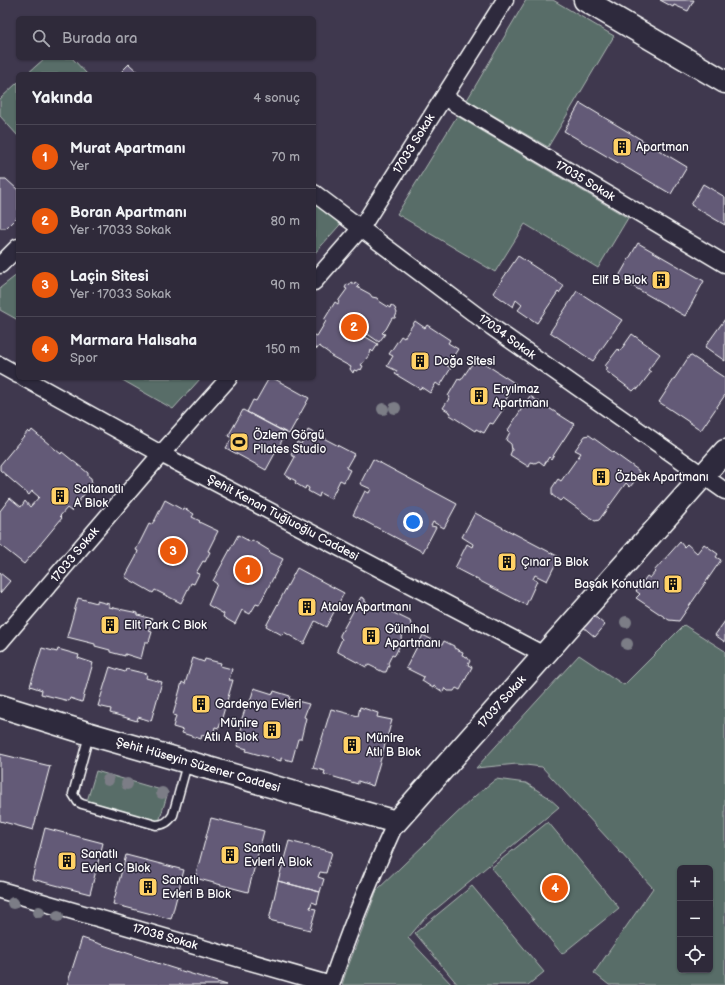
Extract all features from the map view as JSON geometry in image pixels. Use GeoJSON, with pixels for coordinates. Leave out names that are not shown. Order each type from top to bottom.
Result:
{"type":"FeatureCollection","features":[{"type":"Feature","properties":{"kind":"street","name":"17033 Sokak"},"geometry":{"type":"LineString","coordinates":[[316,280],[361,228],[505,0]]}},
{"type":"Feature","properties":{"kind":"street"},"geometry":{"type":"LineString","coordinates":[[585,0],[725,82]]}},
{"type":"Feature","properties":{"kind":"street","name":"17035 Sokak"},"geometry":{"type":"LineString","coordinates":[[444,97],[725,264]]}},
{"type":"Feature","properties":{"kind":"street","name":"17034 Sokak"},"geometry":{"type":"LineString","coordinates":[[316,194],[492,327],[725,491]]}},
{"type":"Feature","properties":{"kind":"street"},"geometry":{"type":"LineString","coordinates":[[0,265],[16,249]]}},
{"type":"Feature","properties":{"kind":"street"},"geometry":{"type":"LineString","coordinates":[[0,365],[16,374]]}},
{"type":"Feature","properties":{"kind":"street","name":"Şehit Kenan Tuğluoğlu Caddesi"},"geometry":{"type":"LineString","coordinates":[[28,380],[161,454],[544,655]]}},
{"type":"Feature","properties":{"kind":"street","name":"17033 Sokak"},"geometry":{"type":"LineString","coordinates":[[0,642],[161,454],[227,380]]}},
{"type":"Feature","properties":{"kind":"street","name":"17037 Sokak"},"geometry":{"type":"LineString","coordinates":[[331,985],[344,947],[380,857],[396,822],[725,451]]}},
{"type":"Feature","properties":{"kind":"street","name":"Şehit Hüseyin Süzener Caddesi"},"geometry":{"type":"LineString","coordinates":[[0,706],[90,734],[396,822]]}},
{"type":"Feature","properties":{"kind":"street","name":"17038 Sokak"},"geometry":{"type":"LineString","coordinates":[[0,890],[331,985]]}},
{"type":"Feature","properties":{"kind":"lane"},"geometry":{"type":"LineString","coordinates":[[90,734],[73,794],[78,802],[82,804],[156,825],[162,825],[170,820],[173,815],[187,762]]}},
{"type":"Feature","properties":{"kind":"green space"},"geometry":{"type":"Polygon","coordinates":[[[526,0],[553,0],[614,36],[548,147],[467,100],[526,0]]]}},
{"type":"Feature","properties":{"kind":"green space"},"geometry":{"type":"Polygon","coordinates":[[[43,60],[74,60],[85,72],[29,72],[43,60]]]}},
{"type":"Feature","properties":{"kind":"green space"},"geometry":{"type":"Polygon","coordinates":[[[16,84],[16,134],[0,116],[0,99],[16,84]]]}},
{"type":"Feature","properties":{"kind":"green space"},"geometry":{"type":"Polygon","coordinates":[[[457,116],[628,218],[598,268],[525,224],[495,272],[397,214],[457,116]]]}},
{"type":"Feature","properties":{"kind":"green space"},"geometry":{"type":"Polygon","coordinates":[[[316,199],[346,218],[316,252],[316,199]]]}},
{"type":"Feature","properties":{"kind":"green space"},"geometry":{"type":"Polygon","coordinates":[[[16,276],[16,319],[0,310],[0,288],[16,276]]]}},
{"type":"Feature","properties":{"kind":"green space"},"geometry":{"type":"Polygon","coordinates":[[[122,380],[199,380],[173,409],[122,380]]]}},
{"type":"Feature","properties":{"kind":"green space"},"geometry":{"type":"Polygon","coordinates":[[[684,625],[725,651],[725,985],[609,985],[594,973],[653,888],[542,767],[517,764],[476,768],[579,655],[624,685],[684,625]]]}},
{"type":"Feature","properties":{"kind":"green space"},"geometry":{"type":"Polygon","coordinates":[[[96,771],[168,792],[159,822],[87,801],[96,771]]]}},
{"type":"Feature","properties":{"kind":"green space"},"geometry":{"type":"Polygon","coordinates":[[[496,779],[526,783],[548,797],[559,807],[424,919],[408,938],[452,985],[342,985],[377,890],[475,796],[496,779]]]}},
{"type":"Feature","properties":{"kind":"green space"},"geometry":{"type":"Polygon","coordinates":[[[548,822],[619,908],[562,954],[491,868],[548,822]]]}},
{"type":"Feature","properties":{"kind":"green space"},"geometry":{"type":"Polygon","coordinates":[[[472,886],[544,972],[528,985],[458,985],[415,933],[472,886]]]}},
{"type":"Feature","properties":{"kind":"building"},"geometry":{"type":"Polygon","coordinates":[[[660,0],[694,0],[688,11],[674,5],[673,7],[660,0]]]}},
{"type":"Feature","properties":{"kind":"building"},"geometry":{"type":"Polygon","coordinates":[[[129,64],[138,72],[121,72],[129,64]]]}},
{"type":"Feature","properties":{"kind":"building","name":"Apartman"},"geometry":{"type":"Polygon","coordinates":[[[580,103],[687,167],[671,194],[564,131],[580,103]]]}},
{"type":"Feature","properties":{"kind":"building"},"geometry":{"type":"Polygon","coordinates":[[[0,179],[6,179],[16,188],[16,218],[6,228],[0,228],[0,179]]]}},
{"type":"Feature","properties":{"kind":"building","name":"Apartman"},"geometry":{"type":"Polygon","coordinates":[[[703,184],[725,197],[725,225],[691,205],[703,184]]]}},
{"type":"Feature","properties":{"kind":"building","name":"Elif B Blok"},"geometry":{"type":"Polygon","coordinates":[[[638,243],[704,281],[685,316],[618,278],[638,243]]]}},
{"type":"Feature","properties":{"kind":"building"},"geometry":{"type":"Polygon","coordinates":[[[518,256],[564,286],[559,293],[558,292],[537,323],[518,310],[522,305],[516,300],[513,307],[493,293],[518,256]]]}},
{"type":"Feature","properties":{"kind":"building"},"geometry":{"type":"Polygon","coordinates":[[[351,282],[354,284],[355,282],[359,285],[357,287],[370,294],[372,297],[377,298],[390,308],[391,305],[395,308],[397,313],[395,318],[392,318],[382,333],[385,334],[379,342],[366,333],[364,336],[378,344],[373,352],[371,350],[370,354],[361,365],[363,366],[361,370],[354,370],[353,373],[350,369],[351,367],[331,356],[319,346],[317,349],[316,348],[316,336],[326,321],[324,320],[335,302],[338,304],[339,300],[347,289],[345,288],[347,284],[349,285],[351,282]]]}},
{"type":"Feature","properties":{"kind":"building"},"geometry":{"type":"Polygon","coordinates":[[[577,291],[622,320],[593,361],[550,332],[577,291]]]}},
{"type":"Feature","properties":{"kind":"building"},"geometry":{"type":"Polygon","coordinates":[[[725,319],[725,361],[705,347],[725,319]]]}},
{"type":"Feature","properties":{"kind":"building","name":"Doğa Sitesi"},"geometry":{"type":"Polygon","coordinates":[[[415,321],[425,328],[427,325],[450,340],[448,343],[458,349],[447,366],[451,368],[440,386],[436,383],[430,393],[421,387],[420,389],[395,374],[397,371],[387,366],[393,356],[389,354],[401,336],[404,338],[415,321]]]}},
{"type":"Feature","properties":{"kind":"building"},"geometry":{"type":"Polygon","coordinates":[[[632,334],[660,354],[648,370],[651,372],[638,389],[636,388],[633,391],[606,371],[608,368],[605,366],[618,349],[620,351],[632,334]]]}},
{"type":"Feature","properties":{"kind":"building"},"geometry":{"type":"Polygon","coordinates":[[[690,355],[725,378],[725,395],[701,430],[659,402],[690,355]]]}},
{"type":"Feature","properties":{"kind":"building","name":"Eryılmaz Apartmanı"},"geometry":{"type":"Polygon","coordinates":[[[476,358],[516,384],[501,407],[504,408],[493,424],[490,423],[484,433],[476,429],[475,431],[450,415],[451,413],[443,408],[458,379],[461,380],[476,358]]]}},
{"type":"Feature","properties":{"kind":"building"},"geometry":{"type":"Polygon","coordinates":[[[268,380],[277,380],[309,398],[289,434],[247,412],[253,400],[256,401],[268,380]]]}},
{"type":"Feature","properties":{"kind":"building"},"geometry":{"type":"Polygon","coordinates":[[[530,396],[574,424],[551,459],[549,457],[544,465],[539,461],[535,463],[531,462],[529,467],[510,455],[512,450],[511,444],[506,440],[510,432],[508,430],[530,396]]]}},
{"type":"Feature","properties":{"kind":"building"},"geometry":{"type":"Polygon","coordinates":[[[243,410],[286,433],[266,470],[226,448],[232,438],[228,436],[243,410]]]}},
{"type":"Feature","properties":{"kind":"building","name":"Saltanatlı A Blok"},"geometry":{"type":"Polygon","coordinates":[[[32,430],[61,454],[62,452],[88,473],[92,484],[71,511],[67,508],[60,516],[62,518],[24,564],[0,545],[0,511],[10,498],[21,507],[25,501],[30,507],[39,497],[32,491],[29,495],[0,470],[0,465],[28,431],[30,433],[32,430]]]}},
{"type":"Feature","properties":{"kind":"building"},"geometry":{"type":"Polygon","coordinates":[[[308,430],[354,454],[346,468],[350,470],[344,482],[340,480],[331,499],[320,493],[319,497],[308,491],[309,488],[306,486],[305,489],[295,483],[296,481],[285,475],[295,457],[291,455],[297,442],[301,444],[308,430]]]}},
{"type":"Feature","properties":{"kind":"building","name":"Özbek Apartmanı"},"geometry":{"type":"Polygon","coordinates":[[[589,435],[638,470],[640,474],[630,487],[626,483],[599,520],[595,521],[563,498],[560,501],[552,495],[552,488],[558,479],[561,481],[581,453],[575,450],[585,436],[589,435]]]}},
{"type":"Feature","properties":{"kind":"building"},"geometry":{"type":"Polygon","coordinates":[[[373,459],[457,504],[444,528],[433,522],[431,526],[436,527],[423,552],[353,515],[365,491],[369,493],[371,489],[360,484],[373,459]]]}},
{"type":"Feature","properties":{"kind":"building"},"geometry":{"type":"Polygon","coordinates":[[[165,500],[183,510],[184,508],[194,514],[192,517],[200,521],[199,522],[218,531],[208,551],[210,552],[205,562],[203,561],[196,573],[199,574],[194,584],[191,583],[181,603],[155,590],[153,593],[125,577],[136,557],[138,551],[136,550],[149,524],[151,525],[155,520],[165,500]]]}},
{"type":"Feature","properties":{"kind":"building","name":"Çınar B Blok"},"geometry":{"type":"Polygon","coordinates":[[[475,513],[559,557],[547,581],[535,575],[533,579],[537,581],[526,605],[455,568],[467,544],[472,547],[473,544],[462,537],[475,513]]]}},
{"type":"Feature","properties":{"kind":"building"},"geometry":{"type":"Polygon","coordinates":[[[238,535],[251,542],[252,540],[270,551],[269,552],[283,559],[259,605],[256,604],[250,614],[242,610],[235,624],[223,617],[224,614],[208,605],[217,584],[213,581],[238,535]]]}},
{"type":"Feature","properties":{"kind":"building","name":"Başak Konutları"},"geometry":{"type":"Polygon","coordinates":[[[680,542],[684,547],[687,544],[697,553],[704,544],[718,554],[716,557],[721,560],[679,621],[669,620],[636,598],[640,594],[636,591],[647,576],[650,578],[655,572],[654,571],[680,542]]]}},
{"type":"Feature","properties":{"kind":"building","name":"Atalay Apartmanı"},"geometry":{"type":"Polygon","coordinates":[[[297,568],[344,593],[326,627],[315,621],[304,644],[284,632],[282,635],[266,626],[297,568]]]}},
{"type":"Feature","properties":{"kind":"building"},"geometry":{"type":"Polygon","coordinates":[[[0,573],[10,581],[0,593],[0,573]]]}},
{"type":"Feature","properties":{"kind":"building","name":"Gülnihal Apartmanı"},"geometry":{"type":"Polygon","coordinates":[[[361,597],[365,599],[365,602],[374,606],[375,604],[410,621],[411,624],[401,637],[402,641],[395,655],[392,655],[386,672],[369,665],[366,667],[338,652],[337,650],[342,639],[340,635],[361,597]]]}},
{"type":"Feature","properties":{"kind":"building","name":"Elit Park C Blok"},"geometry":{"type":"Polygon","coordinates":[[[78,598],[97,603],[97,601],[109,604],[109,607],[138,613],[138,615],[152,619],[149,631],[152,632],[149,642],[145,642],[141,659],[125,654],[125,656],[110,652],[110,650],[95,646],[95,644],[67,637],[78,598]]]}},
{"type":"Feature","properties":{"kind":"building"},"geometry":{"type":"Polygon","coordinates":[[[592,614],[605,625],[595,637],[582,626],[592,614]]]}},
{"type":"Feature","properties":{"kind":"building"},"geometry":{"type":"Polygon","coordinates":[[[725,621],[725,642],[715,635],[725,621]]]}},
{"type":"Feature","properties":{"kind":"building"},"geometry":{"type":"Polygon","coordinates":[[[423,635],[442,645],[444,641],[454,646],[454,648],[463,652],[462,655],[467,657],[470,661],[468,665],[472,667],[460,690],[456,688],[454,691],[448,691],[445,688],[443,692],[434,686],[433,688],[422,681],[424,677],[406,668],[423,635]]]}},
{"type":"Feature","properties":{"kind":"building"},"geometry":{"type":"Polygon","coordinates":[[[42,648],[57,652],[58,649],[79,655],[78,658],[93,663],[82,702],[70,698],[69,701],[41,694],[42,690],[30,686],[42,648]]]}},
{"type":"Feature","properties":{"kind":"building","name":"Gardenya Evleri"},"geometry":{"type":"Polygon","coordinates":[[[193,658],[204,662],[205,659],[221,663],[220,666],[232,669],[229,680],[233,680],[219,728],[215,727],[212,739],[202,735],[201,739],[182,733],[183,730],[173,727],[176,716],[173,715],[182,682],[185,684],[193,658]]]}},
{"type":"Feature","properties":{"kind":"building"},"geometry":{"type":"Polygon","coordinates":[[[110,667],[125,672],[126,669],[147,674],[146,678],[162,682],[151,721],[138,717],[137,721],[110,713],[111,709],[98,706],[110,667]]]}},
{"type":"Feature","properties":{"kind":"building","name":"Münire Atlı A Blok"},"geometry":{"type":"Polygon","coordinates":[[[254,688],[273,694],[274,691],[290,696],[289,699],[309,704],[304,717],[306,718],[301,739],[298,739],[292,761],[281,758],[281,761],[246,751],[247,749],[237,746],[243,722],[241,721],[248,701],[250,702],[254,688]]]}},
{"type":"Feature","properties":{"kind":"building","name":"Münire Atlı B Blok"},"geometry":{"type":"Polygon","coordinates":[[[360,707],[378,713],[377,717],[392,720],[373,786],[358,781],[358,784],[324,774],[325,771],[313,768],[331,709],[358,716],[360,707]]]}},
{"type":"Feature","properties":{"kind":"building"},"geometry":{"type":"Polygon","coordinates":[[[0,754],[50,766],[33,830],[0,821],[0,754]]]}},
{"type":"Feature","properties":{"kind":"building","name":"Sanatlı Evleri A Blok"},"geometry":{"type":"Polygon","coordinates":[[[211,818],[264,831],[248,892],[195,878],[211,818]]]}},
{"type":"Feature","properties":{"kind":"building","name":"Sanatlı Evleri C Blok"},"geometry":{"type":"Polygon","coordinates":[[[45,828],[103,843],[90,894],[32,879],[45,828]]]}},
{"type":"Feature","properties":{"kind":"building"},"geometry":{"type":"Polygon","coordinates":[[[289,841],[332,852],[326,873],[320,872],[318,877],[324,879],[320,892],[278,881],[289,841]]]}},
{"type":"Feature","properties":{"kind":"building","name":"Sanatlı Evleri B Blok"},"geometry":{"type":"Polygon","coordinates":[[[126,855],[184,870],[171,919],[113,904],[126,855]]]}},
{"type":"Feature","properties":{"kind":"building"},"geometry":{"type":"Polygon","coordinates":[[[278,881],[320,892],[317,904],[312,902],[310,908],[316,909],[310,930],[269,920],[278,881]]]}},
{"type":"Feature","properties":{"kind":"building"},"geometry":{"type":"Polygon","coordinates":[[[82,938],[169,967],[227,985],[67,985],[82,938]]]}},
{"type":"Feature","properties":{"kind":"place","name":"Apartman"},"geometry":{"type":"Point","coordinates":[622,147]}},
{"type":"Feature","properties":{"kind":"place","name":"Elif B Blok"},"geometry":{"type":"Point","coordinates":[661,280]}},
{"type":"Feature","properties":{"kind":"place","name":"Boran Apartmanı"},"geometry":{"type":"Point","coordinates":[354,327]}},
{"type":"Feature","properties":{"kind":"place","name":"Doğa Sitesi"},"geometry":{"type":"Point","coordinates":[420,361]}},
{"type":"Feature","properties":{"kind":"place","name":"Eryılmaz Apartmanı"},"geometry":{"type":"Point","coordinates":[479,396]}},
{"type":"Feature","properties":{"kind":"place","name":"Özlem Görgü Pilates Studio"},"geometry":{"type":"Point","coordinates":[239,442]}},
{"type":"Feature","properties":{"kind":"place","name":"Özbek Apartmanı"},"geometry":{"type":"Point","coordinates":[601,477]}},
{"type":"Feature","properties":{"kind":"place","name":"Saltanatlı A Blok"},"geometry":{"type":"Point","coordinates":[60,496]}},
{"type":"Feature","properties":{"kind":"place","name":"Laçin Sitesi"},"geometry":{"type":"Point","coordinates":[173,551]}},
{"type":"Feature","properties":{"kind":"place","name":"Çınar B Blok"},"geometry":{"type":"Point","coordinates":[507,562]}},
{"type":"Feature","properties":{"kind":"place","name":"Murat Apartmanı"},"geometry":{"type":"Point","coordinates":[248,570]}},
{"type":"Feature","properties":{"kind":"place","name":"Başak Konutları"},"geometry":{"type":"Point","coordinates":[673,584]}},
{"type":"Feature","properties":{"kind":"place","name":"Atalay Apartmanı"},"geometry":{"type":"Point","coordinates":[307,607]}},
{"type":"Feature","properties":{"kind":"place","name":"Elit Park C Blok"},"geometry":{"type":"Point","coordinates":[110,625]}},
{"type":"Feature","properties":{"kind":"place","name":"Gülnihal Apartmanı"},"geometry":{"type":"Point","coordinates":[371,636]}},
{"type":"Feature","properties":{"kind":"place","name":"Gardenya Evleri"},"geometry":{"type":"Point","coordinates":[201,704]}},
{"type":"Feature","properties":{"kind":"place","name":"Münire Atlı A Blok"},"geometry":{"type":"Point","coordinates":[272,730]}},
{"type":"Feature","properties":{"kind":"place","name":"Münire Atlı B Blok"},"geometry":{"type":"Point","coordinates":[352,745]}},
{"type":"Feature","properties":{"kind":"place","name":"Sanatlı Evleri A Blok"},"geometry":{"type":"Point","coordinates":[230,855]}},
{"type":"Feature","properties":{"kind":"place","name":"Sanatlı Evleri C Blok"},"geometry":{"type":"Point","coordinates":[67,861]}},
{"type":"Feature","properties":{"kind":"place","name":"Sanatlı Evleri B Blok"},"geometry":{"type":"Point","coordinates":[148,887]}},
{"type":"Feature","properties":{"kind":"place","name":"Marmara Halısaha"},"geometry":{"type":"Point","coordinates":[555,888]}}]}
